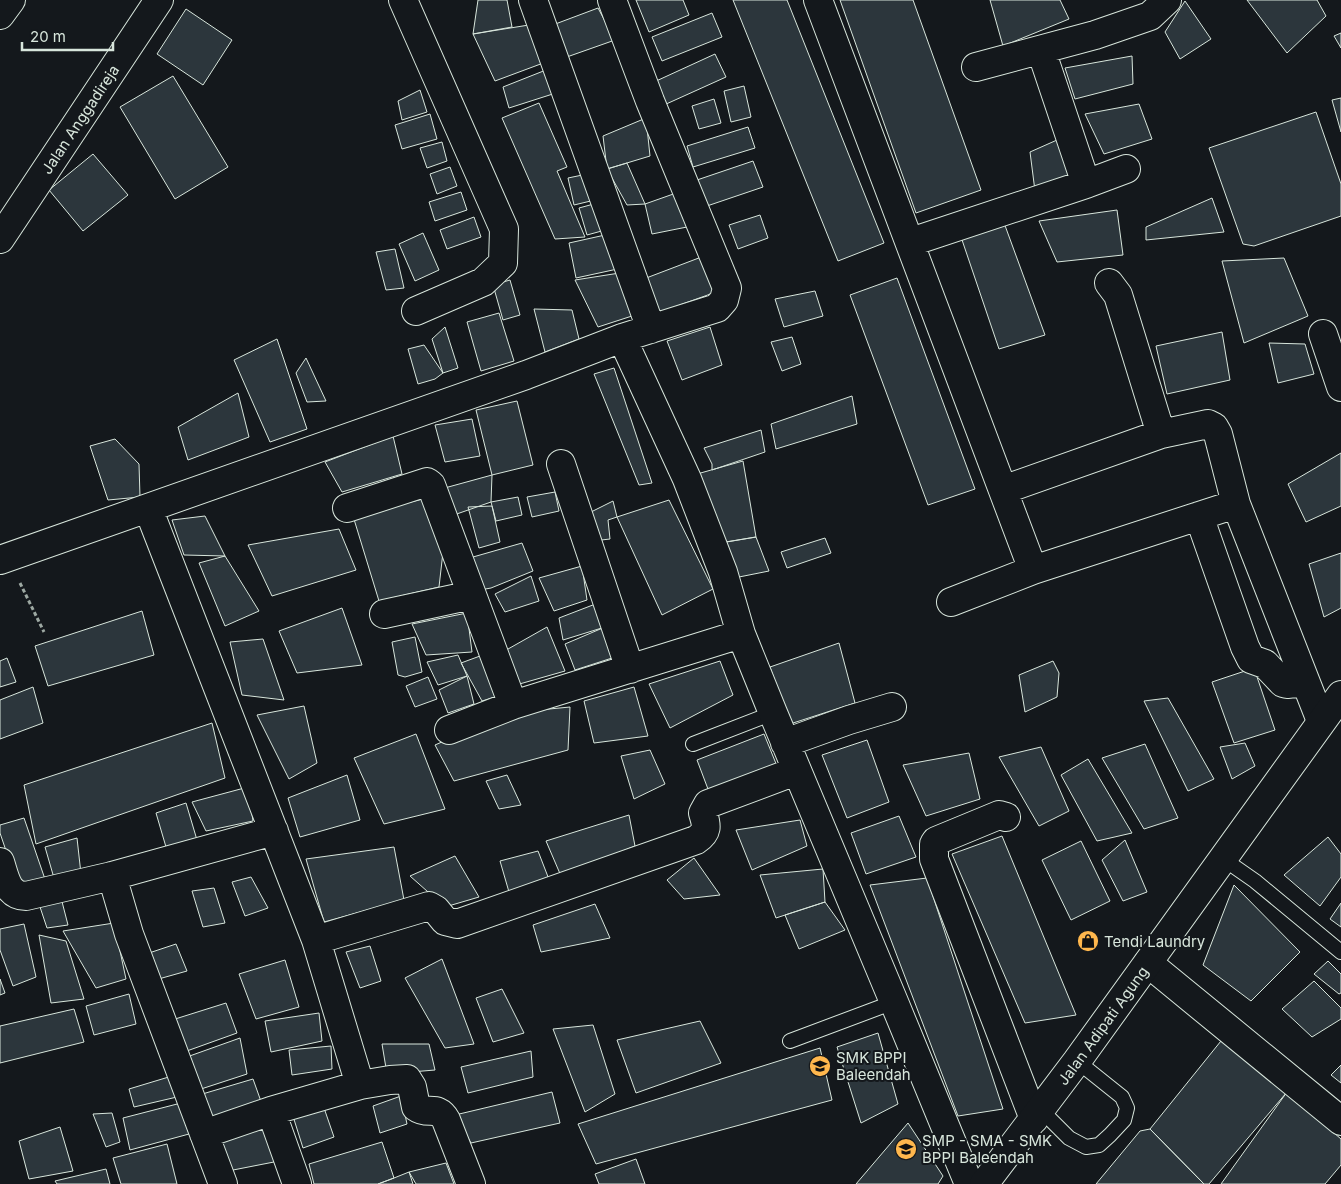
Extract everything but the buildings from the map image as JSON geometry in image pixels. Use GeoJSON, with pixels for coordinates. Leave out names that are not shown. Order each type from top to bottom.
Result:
{"type":"FeatureCollection","features":[{"type":"Feature","properties":{"kind":"street"},"geometry":{"type":"LineString","coordinates":[[0,15],[11,0]]}},
{"type":"Feature","properties":{"kind":"street","name":"Jalan Anggadireja"},"geometry":{"type":"LineString","coordinates":[[2,232],[159,0]]}},
{"type":"Feature","properties":{"kind":"street"},"geometry":{"type":"LineString","coordinates":[[403,0],[504,229],[503,263],[483,282],[416,311]]}},
{"type":"Feature","properties":{"kind":"street"},"geometry":{"type":"LineString","coordinates":[[533,0],[651,329]]}},
{"type":"Feature","properties":{"kind":"street"},"geometry":{"type":"LineString","coordinates":[[4,559],[517,378],[622,338],[717,308],[724,300],[727,288],[650,101],[612,0]]}},
{"type":"Feature","properties":{"kind":"street"},"geometry":{"type":"LineString","coordinates":[[818,0],[911,242],[1033,570]]}},
{"type":"Feature","properties":{"kind":"street"},"geometry":{"type":"LineString","coordinates":[[976,67],[1095,36],[1150,16],[1167,0]]}},
{"type":"Feature","properties":{"kind":"street"},"geometry":{"type":"LineString","coordinates":[[1041,50],[1086,184]]}},
{"type":"Feature","properties":{"kind":"street"},"geometry":{"type":"LineString","coordinates":[[911,242],[1126,169]]}},
{"type":"Feature","properties":{"kind":"street"},"geometry":{"type":"LineString","coordinates":[[1109,283],[1118,295],[1161,434]]}},
{"type":"Feature","properties":{"kind":"street"},"geometry":{"type":"LineString","coordinates":[[1323,334],[1341,387]]}},
{"type":"Feature","properties":{"kind":"street"},"geometry":{"type":"LineString","coordinates":[[622,338],[687,479],[723,572],[741,634],[796,771],[969,1184]]}},
{"type":"Feature","properties":{"kind":"street"},"geometry":{"type":"LineString","coordinates":[[1003,490],[1161,434],[1208,424],[1214,427],[1218,434],[1236,504],[1304,682],[1321,721]]}},
{"type":"Feature","properties":{"kind":"street"},"geometry":{"type":"LineString","coordinates":[[561,464],[630,669]]}},
{"type":"Feature","properties":{"kind":"street"},"geometry":{"type":"LineString","coordinates":[[347,508],[427,482],[435,491],[514,705]]}},
{"type":"Feature","properties":{"kind":"street"},"geometry":{"type":"LineString","coordinates":[[951,602],[1033,570],[1236,504]]}},
{"type":"Feature","properties":{"kind":"street"},"geometry":{"type":"LineString","coordinates":[[148,508],[316,940],[360,1085]]}},
{"type":"Feature","properties":{"kind":"street"},"geometry":{"type":"LineString","coordinates":[[1199,516],[1245,647],[1251,659],[1265,664],[1283,683],[1304,682]]}},
{"type":"Feature","properties":{"kind":"street"},"geometry":{"type":"LineString","coordinates":[[384,614],[472,595]]}},
{"type":"Feature","properties":{"kind":"street"},"geometry":{"type":"LineString","coordinates":[[449,730],[514,705],[741,634]]}},
{"type":"Feature","properties":{"kind":"street","name":"Jalan Adipati Agung"},"geometry":{"type":"LineString","coordinates":[[984,1184],[1077,1061],[1341,695]]}},
{"type":"Feature","properties":{"kind":"street"},"geometry":{"type":"LineString","coordinates":[[785,743],[892,707]]}},
{"type":"Feature","properties":{"kind":"street"},"geometry":{"type":"LineString","coordinates":[[316,940],[429,906],[436,910],[445,921],[457,924],[530,899],[696,840],[706,832],[707,827],[704,813],[708,804],[796,771]]}},
{"type":"Feature","properties":{"kind":"street"},"geometry":{"type":"LineString","coordinates":[[1009,820],[999,814],[936,841],[933,850],[934,858],[1037,1114]]}},
{"type":"Feature","properties":{"kind":"street"},"geometry":{"type":"LineString","coordinates":[[0,862],[8,886],[13,893],[19,896],[26,896],[112,876],[274,832]]}},
{"type":"Feature","properties":{"kind":"street"},"geometry":{"type":"LineString","coordinates":[[112,876],[129,934],[223,1184]]}},
{"type":"Feature","properties":{"kind":"street"},"geometry":{"type":"LineString","coordinates":[[1148,963],[1341,1121]]}},
{"type":"Feature","properties":{"kind":"street"},"geometry":{"type":"LineString","coordinates":[[204,1134],[271,1111],[360,1085],[407,1079],[412,1087],[416,1107],[422,1112],[438,1111],[442,1113],[471,1184]]}},
{"type":"Feature","properties":{"kind":"street"},"geometry":{"type":"LineString","coordinates":[[271,1111],[297,1184]]}},
{"type":"Feature","properties":{"kind":"lane"},"geometry":{"type":"LineString","coordinates":[[693,744],[773,714]]}},
{"type":"Feature","properties":{"kind":"lane"},"geometry":{"type":"LineString","coordinates":[[1222,858],[1256,881],[1341,952]]}},
{"type":"Feature","properties":{"kind":"lane"},"geometry":{"type":"LineString","coordinates":[[790,1041],[894,1002]]}},
{"type":"Feature","properties":{"kind":"lane"},"geometry":{"type":"LineString","coordinates":[[1037,1114],[1069,1138],[1086,1146],[1100,1145],[1124,1120],[1127,1108],[1122,1097],[1077,1061]]}},
{"type":"Feature","properties":{"kind":"path"},"geometry":{"type":"LineString","coordinates":[[4,559],[44,632]]}},
{"type":"Feature","properties":{"kind":"place","name":"Tendi Laundry"},"geometry":{"type":"Point","coordinates":[1088,941]}},
{"type":"Feature","properties":{"kind":"place","name":"SMK BPPI Baleendah"},"geometry":{"type":"Point","coordinates":[820,1066]}},
{"type":"Feature","properties":{"kind":"place","name":"SMP - SMA - SMK BPPI Baleendah"},"geometry":{"type":"Point","coordinates":[906,1149]}}]}
